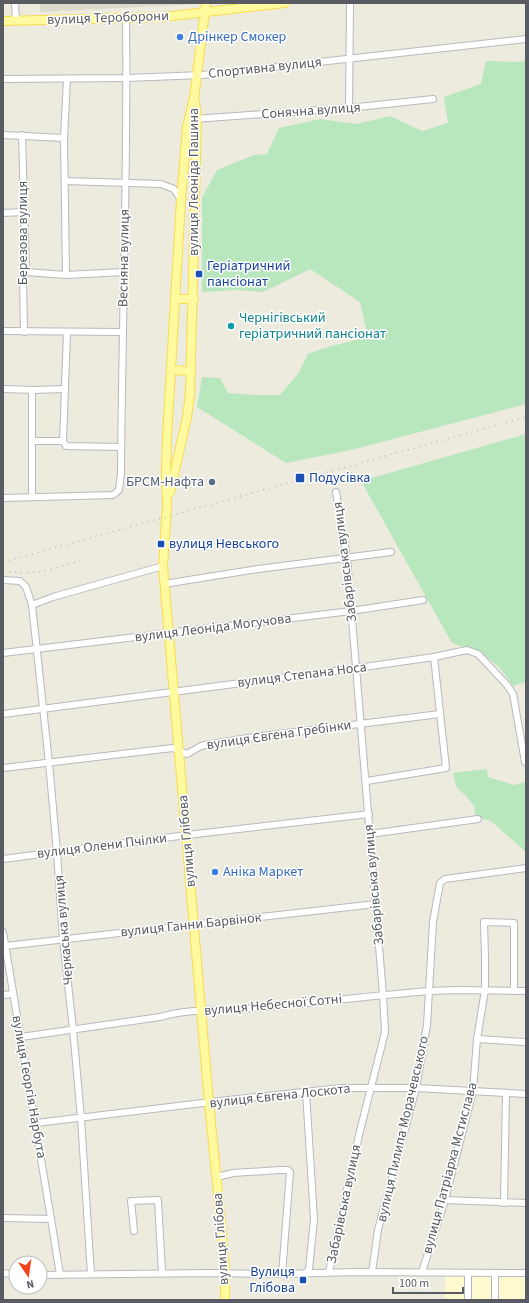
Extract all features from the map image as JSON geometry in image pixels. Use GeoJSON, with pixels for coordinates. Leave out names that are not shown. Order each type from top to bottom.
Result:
{"type":"FeatureCollection","features":[{"type":"Feature","properties":{"kind":"main road"},"geometry":{"type":"LineString","coordinates":[[194,98],[206,3]]}},
{"type":"Feature","properties":{"kind":"main road","name":"вулиця Тероборони"},"geometry":{"type":"LineString","coordinates":[[3,21],[169,16],[285,3]]}},
{"type":"Feature","properties":{"kind":"main road","name":"вулиця Леоніда Пашина"},"geometry":{"type":"LineString","coordinates":[[167,505],[187,417],[190,394],[194,299],[197,119],[194,98]]}},
{"type":"Feature","properties":{"kind":"main road","name":"вулиця Леоніда Пашина"},"geometry":{"type":"LineString","coordinates":[[167,505],[167,436],[181,200],[188,120],[194,98]]}},
{"type":"Feature","properties":{"kind":"main road"},"geometry":{"type":"LineString","coordinates":[[175,299],[194,299]]}},
{"type":"Feature","properties":{"kind":"main road"},"geometry":{"type":"LineString","coordinates":[[172,370],[191,371]]}},
{"type":"Feature","properties":{"kind":"main road","name":"вулиця Глібова"},"geometry":{"type":"LineString","coordinates":[[167,505],[163,566],[164,584],[180,751],[209,1103],[217,1177],[225,1273],[225,1300]]}},
{"type":"Feature","properties":{"kind":"street"},"geometry":{"type":"LineString","coordinates":[[16,3],[16,20]]}},
{"type":"Feature","properties":{"kind":"street"},"geometry":{"type":"LineString","coordinates":[[349,108],[350,3]]}},
{"type":"Feature","properties":{"kind":"street","name":"Весняна вулиця"},"geometry":{"type":"LineString","coordinates":[[32,497],[113,495],[119,490],[126,182],[126,18]]}},
{"type":"Feature","properties":{"kind":"street","name":"Спортивна вулиця"},"geometry":{"type":"LineString","coordinates":[[3,80],[127,78],[196,75],[526,39]]}},
{"type":"Feature","properties":{"kind":"street"},"geometry":{"type":"LineString","coordinates":[[66,275],[64,138],[67,79]]}},
{"type":"Feature","properties":{"kind":"street","name":"Сонячна вулиця"},"geometry":{"type":"LineString","coordinates":[[188,120],[349,108],[433,99]]}},
{"type":"Feature","properties":{"kind":"street"},"geometry":{"type":"LineString","coordinates":[[3,135],[64,138]]}},
{"type":"Feature","properties":{"kind":"street","name":"Березова вулиця"},"geometry":{"type":"LineString","coordinates":[[22,135],[26,272],[23,277],[24,332]]}},
{"type":"Feature","properties":{"kind":"street"},"geometry":{"type":"LineString","coordinates":[[65,180],[161,184],[174,189],[181,200]]}},
{"type":"Feature","properties":{"kind":"street"},"geometry":{"type":"LineString","coordinates":[[3,213],[24,212]]}},
{"type":"Feature","properties":{"kind":"street"},"geometry":{"type":"LineString","coordinates":[[26,272],[66,275],[124,272]]}},
{"type":"Feature","properties":{"kind":"street"},"geometry":{"type":"LineString","coordinates":[[3,331],[122,332]]}},
{"type":"Feature","properties":{"kind":"street"},"geometry":{"type":"LineString","coordinates":[[67,332],[63,441],[66,446],[121,447]]}},
{"type":"Feature","properties":{"kind":"street"},"geometry":{"type":"LineString","coordinates":[[3,389],[65,389]]}},
{"type":"Feature","properties":{"kind":"street"},"geometry":{"type":"LineString","coordinates":[[3,498],[32,497],[32,390],[35,390]]}},
{"type":"Feature","properties":{"kind":"street"},"geometry":{"type":"LineString","coordinates":[[33,441],[63,441]]}},
{"type":"Feature","properties":{"kind":"street","name":"Забарівська вулиця"},"geometry":{"type":"LineString","coordinates":[[329,1272],[370,1088],[385,1032],[384,995],[357,668],[347,558],[336,492]]}},
{"type":"Feature","properties":{"kind":"street"},"geometry":{"type":"LineString","coordinates":[[164,584],[250,570],[391,552]]}},
{"type":"Feature","properties":{"kind":"street"},"geometry":{"type":"LineString","coordinates":[[32,605],[53,597],[163,566]]}},
{"type":"Feature","properties":{"kind":"street","name":"Черкаська вулиця"},"geometry":{"type":"LineString","coordinates":[[3,580],[20,581],[26,587],[32,605],[44,709],[63,939],[81,1118],[91,1274]]}},
{"type":"Feature","properties":{"kind":"street","name":"вулиця Леоніда Могучова"},"geometry":{"type":"LineString","coordinates":[[3,653],[169,634],[351,611],[423,600]]}},
{"type":"Feature","properties":{"kind":"street","name":"вулиця Степана Носа"},"geometry":{"type":"LineString","coordinates":[[3,714],[357,668],[434,657],[467,650],[478,654],[507,685],[513,694],[525,762]]}},
{"type":"Feature","properties":{"kind":"street"},"geometry":{"type":"LineString","coordinates":[[366,781],[446,768],[434,657]]}},
{"type":"Feature","properties":{"kind":"street","name":"вулиця Євгена Гребінки"},"geometry":{"type":"LineString","coordinates":[[3,768],[173,748],[187,754],[201,746],[254,737],[440,714]]}},
{"type":"Feature","properties":{"kind":"street","name":"вулиця Олени Пчілки"},"geometry":{"type":"LineString","coordinates":[[3,859],[187,835],[369,814]]}},
{"type":"Feature","properties":{"kind":"street"},"geometry":{"type":"LineString","coordinates":[[370,834],[478,819]]}},
{"type":"Feature","properties":{"kind":"street","name":"вулиця Пилипа Морачевського"},"geometry":{"type":"LineString","coordinates":[[372,1272],[378,1230],[416,1088],[427,1025],[433,922],[440,883],[445,879],[526,868]]}},
{"type":"Feature","properties":{"kind":"street","name":"вулиця Ганни Барвінок"},"geometry":{"type":"LineString","coordinates":[[5,946],[376,904]]}},
{"type":"Feature","properties":{"kind":"street","name":"вулиця Патріарха Мстислава"},"geometry":{"type":"LineString","coordinates":[[422,1272],[445,1200],[473,1091],[477,1039],[484,990],[484,922],[514,923],[514,991]]}},
{"type":"Feature","properties":{"kind":"street","name":"вулиця Георгія Нарбута"},"geometry":{"type":"LineString","coordinates":[[3,932],[5,955],[22,1037],[60,1275]]}},
{"type":"Feature","properties":{"kind":"street","name":"вулиця Небесної Сотні"},"geometry":{"type":"LineString","coordinates":[[22,1037],[160,1017],[176,1012],[253,1008],[429,991],[526,991]]}},
{"type":"Feature","properties":{"kind":"street"},"geometry":{"type":"LineString","coordinates":[[3,995],[13,994]]}},
{"type":"Feature","properties":{"kind":"street"},"geometry":{"type":"LineString","coordinates":[[477,1039],[526,1042]]}},
{"type":"Feature","properties":{"kind":"street","name":"вулиця Євгена Лоскота"},"geometry":{"type":"LineString","coordinates":[[36,1124],[341,1088],[416,1088],[526,1094]]}},
{"type":"Feature","properties":{"kind":"street"},"geometry":{"type":"LineString","coordinates":[[306,1092],[314,1219],[309,1269],[306,1273]]}},
{"type":"Feature","properties":{"kind":"street"},"geometry":{"type":"LineString","coordinates":[[504,1203],[506,1093]]}},
{"type":"Feature","properties":{"kind":"street","name":"вулиця Глібова"},"geometry":{"type":"LineString","coordinates":[[217,1177],[233,1173],[280,1170],[288,1170],[290,1172],[282,1274]]}},
{"type":"Feature","properties":{"kind":"street"},"geometry":{"type":"LineString","coordinates":[[134,1231],[131,1201],[158,1200],[162,1273]]}},
{"type":"Feature","properties":{"kind":"street"},"geometry":{"type":"LineString","coordinates":[[445,1200],[526,1204]]}},
{"type":"Feature","properties":{"kind":"street"},"geometry":{"type":"LineString","coordinates":[[3,1218],[52,1219]]}},
{"type":"Feature","properties":{"kind":"street"},"geometry":{"type":"LineString","coordinates":[[48,1275],[162,1273],[282,1274],[329,1272],[526,1273]]}},
{"type":"Feature","properties":{"kind":"street"},"geometry":{"type":"LineString","coordinates":[[468,1273],[468,1300]]}},
{"type":"Feature","properties":{"kind":"street"},"geometry":{"type":"LineString","coordinates":[[495,1273],[495,1300]]}},
{"type":"Feature","properties":{"kind":"shaded area"},"geometry":{"type":"Polygon","coordinates":[[[40,3],[199,3],[199,4],[40,12],[40,3]]]}},
{"type":"Feature","properties":{"kind":"shaded area"},"geometry":{"type":"Polygon","coordinates":[[[445,1276],[526,1276],[526,1300],[445,1300],[445,1276]]]}},
{"type":"Feature","properties":{"kind":"green space"},"geometry":{"type":"Polygon","coordinates":[[[526,60],[526,404],[351,450],[286,463],[197,407],[202,377],[220,378],[228,393],[280,395],[298,374],[308,354],[328,347],[368,337],[360,302],[310,269],[263,292],[236,290],[202,292],[202,198],[217,170],[254,155],[267,154],[279,128],[320,119],[356,124],[390,116],[422,131],[448,123],[444,97],[481,84],[486,61],[520,62],[526,60]]]}},
{"type":"Feature","properties":{"kind":"green space"},"geometry":{"type":"Polygon","coordinates":[[[526,434],[526,682],[513,686],[500,668],[483,654],[452,643],[361,481],[526,434]]]}},
{"type":"Feature","properties":{"kind":"green space"},"geometry":{"type":"Polygon","coordinates":[[[487,769],[488,777],[514,785],[526,782],[526,852],[491,821],[476,817],[474,806],[456,786],[453,773],[487,769]]]}},
{"type":"Feature","properties":{"kind":"railway"},"geometry":{"type":"LineString","coordinates":[[3,562],[526,417]]}},
{"type":"Feature","properties":{"kind":"railway"},"geometry":{"type":"LineString","coordinates":[[3,571],[23,573],[40,572],[81,561]]}},
{"type":"Feature","properties":{"kind":"place","name":"Дрінкер Смокер"},"geometry":{"type":"Point","coordinates":[180,37]}},
{"type":"Feature","properties":{"kind":"place","name":"Геріатричний пансіонат"},"geometry":{"type":"Point","coordinates":[199,274]}},
{"type":"Feature","properties":{"kind":"place","name":"Чернігівський геріатричний пансіонат"},"geometry":{"type":"Point","coordinates":[231,326]}},
{"type":"Feature","properties":{"kind":"place","name":"Подусівка"},"geometry":{"type":"Point","coordinates":[300,478]}},
{"type":"Feature","properties":{"kind":"place","name":"БРСМ-Нафта"},"geometry":{"type":"Point","coordinates":[212,482]}},
{"type":"Feature","properties":{"kind":"place","name":"вулиця Невського"},"geometry":{"type":"Point","coordinates":[161,544]}},
{"type":"Feature","properties":{"kind":"place","name":"Аніка Маркет"},"geometry":{"type":"Point","coordinates":[215,872]}},
{"type":"Feature","properties":{"kind":"place","name":"Вулиця Глібова"},"geometry":{"type":"Point","coordinates":[303,1280]}}]}
